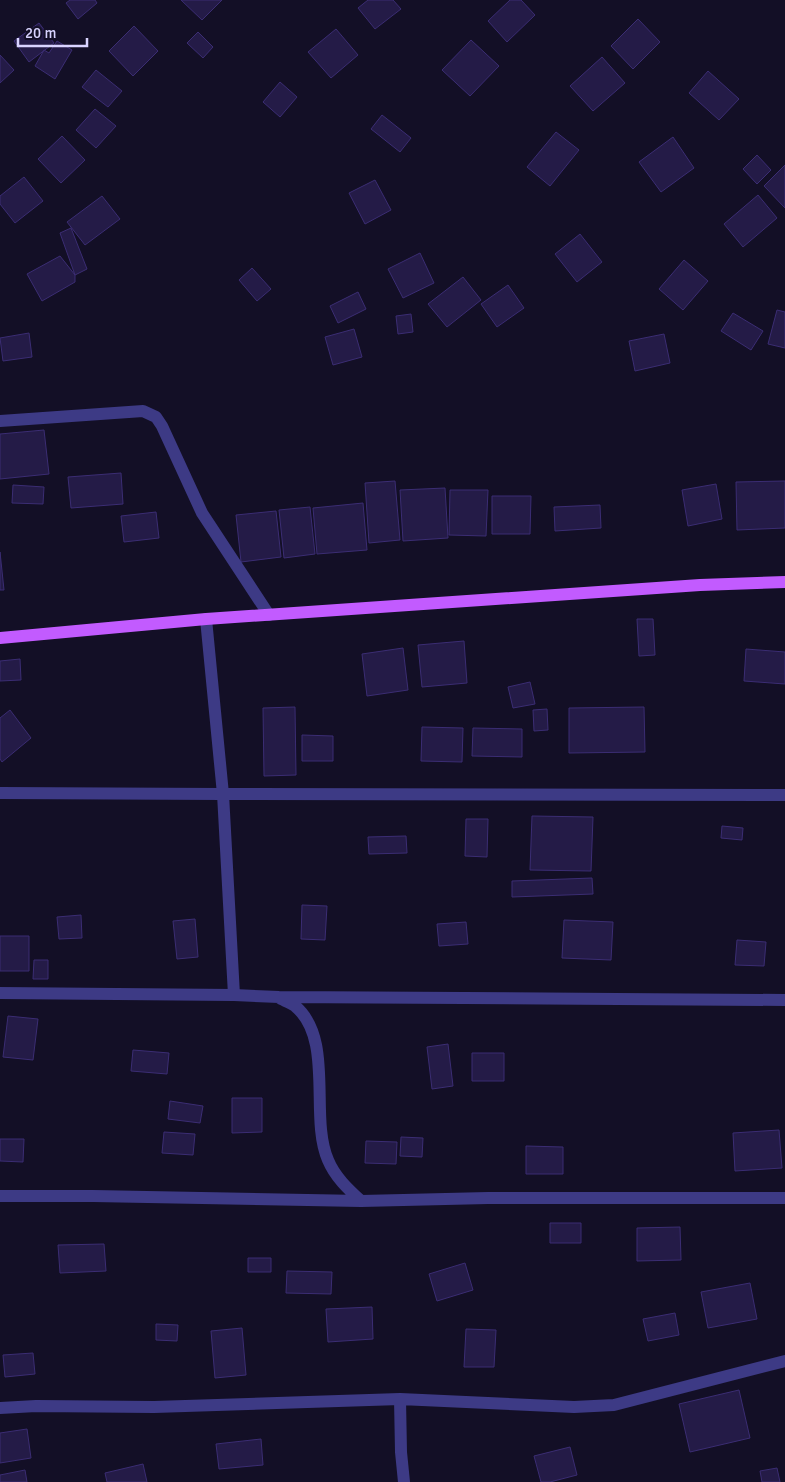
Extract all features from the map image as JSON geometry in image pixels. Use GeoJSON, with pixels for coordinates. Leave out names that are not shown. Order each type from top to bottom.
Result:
{"type":"FeatureCollection","features":[{"type":"Feature","properties":{"kind":"main road"},"geometry":{"type":"LineString","coordinates":[[0,638],[269,614],[700,585],[785,582]]}},
{"type":"Feature","properties":{"kind":"street"},"geometry":{"type":"LineString","coordinates":[[0,421],[143,411],[156,417],[162,426],[202,513],[269,614]]}},
{"type":"Feature","properties":{"kind":"street"},"geometry":{"type":"LineString","coordinates":[[206,619],[223,794],[234,995]]}},
{"type":"Feature","properties":{"kind":"street"},"geometry":{"type":"LineString","coordinates":[[0,793],[785,794]]}},
{"type":"Feature","properties":{"kind":"street"},"geometry":{"type":"LineString","coordinates":[[0,993],[279,997],[785,1000]]}},
{"type":"Feature","properties":{"kind":"street"},"geometry":{"type":"LineString","coordinates":[[279,997],[295,1006],[306,1020],[312,1034],[319,1068],[320,1131],[328,1160],[341,1182],[361,1201]]}},
{"type":"Feature","properties":{"kind":"street"},"geometry":{"type":"LineString","coordinates":[[0,1196],[361,1201],[488,1198],[785,1198]]}},
{"type":"Feature","properties":{"kind":"street"},"geometry":{"type":"LineString","coordinates":[[0,1408],[36,1406],[154,1407],[400,1399],[574,1407],[614,1405],[785,1361]]}},
{"type":"Feature","properties":{"kind":"street"},"geometry":{"type":"LineString","coordinates":[[400,1399],[401,1452],[404,1482]]}},
{"type":"Feature","properties":{"kind":"building"},"geometry":{"type":"Polygon","coordinates":[[[70,0],[95,0],[97,3],[78,19],[66,3],[70,0]]]}},
{"type":"Feature","properties":{"kind":"building"},"geometry":{"type":"Polygon","coordinates":[[[181,0],[222,0],[202,20],[181,0]]]}},
{"type":"Feature","properties":{"kind":"building"},"geometry":{"type":"Polygon","coordinates":[[[368,0],[393,0],[401,9],[375,29],[358,8],[368,0]]]}},
{"type":"Feature","properties":{"kind":"building"},"geometry":{"type":"Polygon","coordinates":[[[510,0],[521,0],[535,15],[507,42],[488,21],[510,0]]]}},
{"type":"Feature","properties":{"kind":"building"},"geometry":{"type":"Polygon","coordinates":[[[638,19],[660,42],[633,69],[611,46],[638,19]]]}},
{"type":"Feature","properties":{"kind":"building"},"geometry":{"type":"Polygon","coordinates":[[[39,23],[54,43],[29,62],[14,41],[39,23]]]}},
{"type":"Feature","properties":{"kind":"building"},"geometry":{"type":"Polygon","coordinates":[[[134,26],[158,51],[133,76],[109,51],[134,26]]]}},
{"type":"Feature","properties":{"kind":"building"},"geometry":{"type":"Polygon","coordinates":[[[336,29],[358,55],[331,78],[308,52],[336,29]]]}},
{"type":"Feature","properties":{"kind":"building"},"geometry":{"type":"Polygon","coordinates":[[[198,32],[213,47],[203,58],[187,43],[198,32]]]}},
{"type":"Feature","properties":{"kind":"building"},"geometry":{"type":"Polygon","coordinates":[[[471,40],[499,66],[470,96],[442,70],[471,40]]]}},
{"type":"Feature","properties":{"kind":"building"},"geometry":{"type":"Polygon","coordinates":[[[57,41],[72,50],[55,79],[35,66],[44,50],[49,53],[57,41]]]}},
{"type":"Feature","properties":{"kind":"building"},"geometry":{"type":"Polygon","coordinates":[[[0,55],[14,70],[0,83],[0,55]]]}},
{"type":"Feature","properties":{"kind":"building"},"geometry":{"type":"Polygon","coordinates":[[[602,57],[625,83],[593,111],[570,86],[602,57]]]}},
{"type":"Feature","properties":{"kind":"building"},"geometry":{"type":"Polygon","coordinates":[[[96,70],[122,91],[108,107],[82,87],[96,70]]]}},
{"type":"Feature","properties":{"kind":"building"},"geometry":{"type":"Polygon","coordinates":[[[708,71],[739,99],[719,120],[689,93],[708,71]]]}},
{"type":"Feature","properties":{"kind":"building"},"geometry":{"type":"Polygon","coordinates":[[[280,82],[297,97],[280,117],[263,102],[280,82]]]}},
{"type":"Feature","properties":{"kind":"building"},"geometry":{"type":"Polygon","coordinates":[[[95,109],[116,126],[96,148],[76,130],[95,109]]]}},
{"type":"Feature","properties":{"kind":"building"},"geometry":{"type":"Polygon","coordinates":[[[382,115],[411,138],[400,152],[371,129],[382,115]]]}},
{"type":"Feature","properties":{"kind":"building"},"geometry":{"type":"Polygon","coordinates":[[[556,132],[579,150],[550,186],[527,167],[556,132]]]}},
{"type":"Feature","properties":{"kind":"building"},"geometry":{"type":"Polygon","coordinates":[[[62,136],[85,160],[61,183],[38,159],[62,136]]]}},
{"type":"Feature","properties":{"kind":"building"},"geometry":{"type":"Polygon","coordinates":[[[673,137],[694,168],[661,192],[639,162],[673,137]]]}},
{"type":"Feature","properties":{"kind":"building"},"geometry":{"type":"Polygon","coordinates":[[[757,155],[771,170],[757,184],[743,169],[757,155]]]}},
{"type":"Feature","properties":{"kind":"building"},"geometry":{"type":"Polygon","coordinates":[[[785,165],[785,208],[764,186],[785,165]]]}},
{"type":"Feature","properties":{"kind":"building"},"geometry":{"type":"Polygon","coordinates":[[[24,177],[43,201],[15,223],[0,204],[0,196],[24,177]]]}},
{"type":"Feature","properties":{"kind":"building"},"geometry":{"type":"Polygon","coordinates":[[[375,180],[391,210],[365,224],[349,193],[375,180]]]}},
{"type":"Feature","properties":{"kind":"building"},"geometry":{"type":"Polygon","coordinates":[[[758,195],[777,218],[743,247],[724,224],[758,195]]]}},
{"type":"Feature","properties":{"kind":"building"},"geometry":{"type":"Polygon","coordinates":[[[102,196],[120,219],[85,245],[67,222],[102,196]]]}},
{"type":"Feature","properties":{"kind":"building"},"geometry":{"type":"Polygon","coordinates":[[[71,228],[87,269],[75,275],[60,233],[71,228]]]}},
{"type":"Feature","properties":{"kind":"building"},"geometry":{"type":"Polygon","coordinates":[[[580,234],[602,262],[577,282],[555,254],[580,234]]]}},
{"type":"Feature","properties":{"kind":"building"},"geometry":{"type":"Polygon","coordinates":[[[420,253],[434,283],[403,298],[388,269],[420,253]]]}},
{"type":"Feature","properties":{"kind":"building"},"geometry":{"type":"Polygon","coordinates":[[[60,256],[75,275],[75,282],[42,301],[27,274],[60,256]]]}},
{"type":"Feature","properties":{"kind":"building"},"geometry":{"type":"Polygon","coordinates":[[[684,260],[708,281],[683,310],[659,289],[684,260]]]}},
{"type":"Feature","properties":{"kind":"building"},"geometry":{"type":"Polygon","coordinates":[[[252,268],[271,289],[257,301],[239,280],[252,268]]]}},
{"type":"Feature","properties":{"kind":"building"},"geometry":{"type":"Polygon","coordinates":[[[463,277],[481,300],[447,327],[428,304],[463,277]]]}},
{"type":"Feature","properties":{"kind":"building"},"geometry":{"type":"Polygon","coordinates":[[[508,285],[524,308],[497,327],[481,304],[508,285]]]}},
{"type":"Feature","properties":{"kind":"building"},"geometry":{"type":"Polygon","coordinates":[[[358,292],[366,309],[338,323],[330,306],[358,292]]]}},
{"type":"Feature","properties":{"kind":"building"},"geometry":{"type":"Polygon","coordinates":[[[777,310],[785,312],[785,348],[768,344],[777,310]]]}},
{"type":"Feature","properties":{"kind":"building"},"geometry":{"type":"Polygon","coordinates":[[[733,313],[763,331],[751,350],[721,331],[733,313]]]}},
{"type":"Feature","properties":{"kind":"building"},"geometry":{"type":"Polygon","coordinates":[[[411,314],[413,332],[398,334],[396,316],[411,314]]]}},
{"type":"Feature","properties":{"kind":"building"},"geometry":{"type":"Polygon","coordinates":[[[354,329],[362,357],[333,365],[325,337],[354,329]]]}},
{"type":"Feature","properties":{"kind":"building"},"geometry":{"type":"Polygon","coordinates":[[[29,333],[32,357],[3,361],[0,338],[29,333]]]}},
{"type":"Feature","properties":{"kind":"building"},"geometry":{"type":"Polygon","coordinates":[[[664,334],[670,363],[635,371],[629,341],[664,334]]]}},
{"type":"Feature","properties":{"kind":"building"},"geometry":{"type":"Polygon","coordinates":[[[44,430],[49,474],[0,479],[0,434],[44,430]]]}},
{"type":"Feature","properties":{"kind":"building"},"geometry":{"type":"Polygon","coordinates":[[[121,473],[123,504],[71,508],[68,477],[121,473]]]}},
{"type":"Feature","properties":{"kind":"building"},"geometry":{"type":"Polygon","coordinates":[[[395,481],[400,540],[369,543],[365,483],[395,481]]]}},
{"type":"Feature","properties":{"kind":"building"},"geometry":{"type":"Polygon","coordinates":[[[785,481],[785,528],[737,530],[736,482],[785,481]]]}},
{"type":"Feature","properties":{"kind":"building"},"geometry":{"type":"Polygon","coordinates":[[[716,484],[722,519],[688,526],[682,490],[716,484]]]}},
{"type":"Feature","properties":{"kind":"building"},"geometry":{"type":"Polygon","coordinates":[[[13,485],[44,487],[43,504],[12,503],[13,485]]]}},
{"type":"Feature","properties":{"kind":"building"},"geometry":{"type":"Polygon","coordinates":[[[445,488],[448,538],[403,541],[400,490],[445,488]]]}},
{"type":"Feature","properties":{"kind":"building"},"geometry":{"type":"Polygon","coordinates":[[[450,490],[488,490],[486,536],[449,535],[450,490]]]}},
{"type":"Feature","properties":{"kind":"building"},"geometry":{"type":"Polygon","coordinates":[[[492,496],[531,496],[530,534],[492,534],[492,496]]]}},
{"type":"Feature","properties":{"kind":"building"},"geometry":{"type":"Polygon","coordinates":[[[363,503],[367,550],[317,554],[313,508],[363,503]]]}},
{"type":"Feature","properties":{"kind":"building"},"geometry":{"type":"Polygon","coordinates":[[[600,505],[601,528],[555,531],[554,507],[600,505]]]}},
{"type":"Feature","properties":{"kind":"building"},"geometry":{"type":"Polygon","coordinates":[[[310,507],[315,554],[284,558],[279,510],[310,507]]]}},
{"type":"Feature","properties":{"kind":"building"},"geometry":{"type":"Polygon","coordinates":[[[276,511],[281,557],[241,562],[236,515],[276,511]]]}},
{"type":"Feature","properties":{"kind":"building"},"geometry":{"type":"Polygon","coordinates":[[[156,512],[159,538],[124,542],[121,516],[156,512]]]}},
{"type":"Feature","properties":{"kind":"building"},"geometry":{"type":"Polygon","coordinates":[[[0,552],[4,590],[0,590],[0,552]]]}},
{"type":"Feature","properties":{"kind":"building"},"geometry":{"type":"Polygon","coordinates":[[[637,619],[653,619],[655,655],[639,656],[637,619]]]}},
{"type":"Feature","properties":{"kind":"building"},"geometry":{"type":"Polygon","coordinates":[[[464,641],[467,683],[422,687],[418,645],[464,641]]]}},
{"type":"Feature","properties":{"kind":"building"},"geometry":{"type":"Polygon","coordinates":[[[403,648],[408,690],[367,696],[362,654],[403,648]]]}},
{"type":"Feature","properties":{"kind":"building"},"geometry":{"type":"Polygon","coordinates":[[[746,649],[785,652],[785,684],[744,681],[746,649]]]}},
{"type":"Feature","properties":{"kind":"building"},"geometry":{"type":"Polygon","coordinates":[[[20,659],[21,680],[0,681],[0,661],[20,659]]]}},
{"type":"Feature","properties":{"kind":"building"},"geometry":{"type":"Polygon","coordinates":[[[530,682],[535,704],[513,708],[508,687],[530,682]]]}},
{"type":"Feature","properties":{"kind":"building"},"geometry":{"type":"Polygon","coordinates":[[[295,707],[296,775],[264,776],[263,708],[295,707]]]}},
{"type":"Feature","properties":{"kind":"building"},"geometry":{"type":"Polygon","coordinates":[[[644,707],[645,752],[569,753],[569,708],[644,707]]]}},
{"type":"Feature","properties":{"kind":"building"},"geometry":{"type":"Polygon","coordinates":[[[547,709],[548,730],[534,731],[533,710],[547,709]]]}},
{"type":"Feature","properties":{"kind":"building"},"geometry":{"type":"Polygon","coordinates":[[[10,710],[31,738],[2,762],[0,759],[0,718],[10,710]]]}},
{"type":"Feature","properties":{"kind":"building"},"geometry":{"type":"Polygon","coordinates":[[[422,727],[463,728],[462,762],[421,761],[422,727]]]}},
{"type":"Feature","properties":{"kind":"building"},"geometry":{"type":"Polygon","coordinates":[[[473,728],[522,729],[522,757],[472,756],[473,728]]]}},
{"type":"Feature","properties":{"kind":"building"},"geometry":{"type":"Polygon","coordinates":[[[302,735],[333,736],[333,761],[302,761],[302,735]]]}},
{"type":"Feature","properties":{"kind":"building"},"geometry":{"type":"Polygon","coordinates":[[[532,816],[593,817],[591,871],[530,870],[532,816]]]}},
{"type":"Feature","properties":{"kind":"building"},"geometry":{"type":"Polygon","coordinates":[[[466,819],[488,819],[487,857],[465,856],[466,819]]]}},
{"type":"Feature","properties":{"kind":"building"},"geometry":{"type":"Polygon","coordinates":[[[722,826],[743,828],[742,840],[721,838],[722,826]]]}},
{"type":"Feature","properties":{"kind":"building"},"geometry":{"type":"Polygon","coordinates":[[[406,836],[407,853],[369,854],[368,837],[406,836]]]}},
{"type":"Feature","properties":{"kind":"building"},"geometry":{"type":"Polygon","coordinates":[[[592,878],[593,894],[512,897],[512,881],[592,878]]]}},
{"type":"Feature","properties":{"kind":"building"},"geometry":{"type":"Polygon","coordinates":[[[302,905],[327,906],[325,940],[301,939],[302,905]]]}},
{"type":"Feature","properties":{"kind":"building"},"geometry":{"type":"Polygon","coordinates":[[[81,915],[82,938],[59,939],[57,917],[81,915]]]}},
{"type":"Feature","properties":{"kind":"building"},"geometry":{"type":"Polygon","coordinates":[[[195,919],[198,957],[177,959],[173,921],[195,919]]]}},
{"type":"Feature","properties":{"kind":"building"},"geometry":{"type":"Polygon","coordinates":[[[564,920],[613,922],[611,960],[562,958],[564,920]]]}},
{"type":"Feature","properties":{"kind":"building"},"geometry":{"type":"Polygon","coordinates":[[[466,922],[468,944],[439,946],[437,924],[466,922]]]}},
{"type":"Feature","properties":{"kind":"building"},"geometry":{"type":"Polygon","coordinates":[[[0,936],[29,936],[29,971],[0,971],[0,936]]]}},
{"type":"Feature","properties":{"kind":"building"},"geometry":{"type":"Polygon","coordinates":[[[737,940],[766,942],[764,966],[735,965],[737,940]]]}},
{"type":"Feature","properties":{"kind":"building"},"geometry":{"type":"Polygon","coordinates":[[[34,960],[48,960],[48,979],[33,979],[34,960]]]}},
{"type":"Feature","properties":{"kind":"building"},"geometry":{"type":"Polygon","coordinates":[[[8,1016],[38,1019],[33,1060],[3,1057],[8,1016]]]}},
{"type":"Feature","properties":{"kind":"building"},"geometry":{"type":"Polygon","coordinates":[[[448,1044],[453,1086],[432,1089],[427,1047],[448,1044]]]}},
{"type":"Feature","properties":{"kind":"building"},"geometry":{"type":"Polygon","coordinates":[[[133,1050],[169,1053],[167,1074],[131,1071],[133,1050]]]}},
{"type":"Feature","properties":{"kind":"building"},"geometry":{"type":"Polygon","coordinates":[[[472,1053],[504,1053],[504,1081],[472,1081],[472,1053]]]}},
{"type":"Feature","properties":{"kind":"building"},"geometry":{"type":"Polygon","coordinates":[[[232,1098],[262,1098],[262,1132],[232,1133],[232,1098]]]}},
{"type":"Feature","properties":{"kind":"building"},"geometry":{"type":"Polygon","coordinates":[[[170,1101],[203,1106],[200,1123],[168,1119],[170,1101]]]}},
{"type":"Feature","properties":{"kind":"building"},"geometry":{"type":"Polygon","coordinates":[[[779,1130],[782,1168],[735,1171],[733,1133],[779,1130]]]}},
{"type":"Feature","properties":{"kind":"building"},"geometry":{"type":"Polygon","coordinates":[[[164,1132],[195,1134],[193,1155],[162,1153],[164,1132]]]}},
{"type":"Feature","properties":{"kind":"building"},"geometry":{"type":"Polygon","coordinates":[[[401,1137],[423,1138],[422,1157],[400,1156],[401,1137]]]}},
{"type":"Feature","properties":{"kind":"building"},"geometry":{"type":"Polygon","coordinates":[[[0,1139],[24,1139],[23,1162],[0,1161],[0,1139]]]}},
{"type":"Feature","properties":{"kind":"building"},"geometry":{"type":"Polygon","coordinates":[[[366,1141],[397,1142],[396,1164],[365,1163],[366,1141]]]}},
{"type":"Feature","properties":{"kind":"building"},"geometry":{"type":"Polygon","coordinates":[[[526,1146],[563,1147],[563,1174],[526,1174],[526,1146]]]}},
{"type":"Feature","properties":{"kind":"building"},"geometry":{"type":"Polygon","coordinates":[[[550,1223],[581,1223],[581,1243],[550,1243],[550,1223]]]}},
{"type":"Feature","properties":{"kind":"building"},"geometry":{"type":"Polygon","coordinates":[[[680,1227],[681,1260],[637,1261],[637,1228],[680,1227]]]}},
{"type":"Feature","properties":{"kind":"building"},"geometry":{"type":"Polygon","coordinates":[[[104,1244],[106,1271],[60,1273],[58,1245],[104,1244]]]}},
{"type":"Feature","properties":{"kind":"building"},"geometry":{"type":"Polygon","coordinates":[[[248,1258],[271,1258],[271,1272],[248,1272],[248,1258]]]}},
{"type":"Feature","properties":{"kind":"building"},"geometry":{"type":"Polygon","coordinates":[[[465,1263],[473,1290],[437,1301],[429,1274],[465,1263]]]}},
{"type":"Feature","properties":{"kind":"building"},"geometry":{"type":"Polygon","coordinates":[[[287,1271],[332,1272],[331,1294],[286,1293],[287,1271]]]}},
{"type":"Feature","properties":{"kind":"building"},"geometry":{"type":"Polygon","coordinates":[[[750,1283],[757,1319],[708,1328],[701,1292],[750,1283]]]}},
{"type":"Feature","properties":{"kind":"building"},"geometry":{"type":"Polygon","coordinates":[[[372,1307],[373,1339],[328,1342],[326,1309],[372,1307]]]}},
{"type":"Feature","properties":{"kind":"building"},"geometry":{"type":"Polygon","coordinates":[[[675,1313],[679,1335],[648,1341],[643,1319],[675,1313]]]}},
{"type":"Feature","properties":{"kind":"building"},"geometry":{"type":"Polygon","coordinates":[[[156,1324],[178,1325],[177,1341],[156,1340],[156,1324]]]}},
{"type":"Feature","properties":{"kind":"building"},"geometry":{"type":"Polygon","coordinates":[[[242,1328],[246,1375],[215,1378],[211,1331],[242,1328]]]}},
{"type":"Feature","properties":{"kind":"building"},"geometry":{"type":"Polygon","coordinates":[[[466,1329],[496,1330],[494,1367],[464,1367],[466,1329]]]}},
{"type":"Feature","properties":{"kind":"building"},"geometry":{"type":"Polygon","coordinates":[[[33,1353],[35,1374],[5,1377],[3,1355],[33,1353]]]}},
{"type":"Feature","properties":{"kind":"building"},"geometry":{"type":"Polygon","coordinates":[[[739,1390],[750,1438],[690,1452],[679,1404],[739,1390]]]}},
{"type":"Feature","properties":{"kind":"building"},"geometry":{"type":"Polygon","coordinates":[[[27,1429],[31,1458],[0,1463],[0,1433],[27,1429]]]}},
{"type":"Feature","properties":{"kind":"building"},"geometry":{"type":"Polygon","coordinates":[[[261,1439],[263,1465],[219,1469],[216,1444],[261,1439]]]}},
{"type":"Feature","properties":{"kind":"building"},"geometry":{"type":"Polygon","coordinates":[[[570,1447],[577,1475],[550,1482],[541,1482],[534,1456],[570,1447]]]}},
{"type":"Feature","properties":{"kind":"building"},"geometry":{"type":"Polygon","coordinates":[[[143,1464],[147,1482],[107,1482],[105,1473],[143,1464]]]}},
{"type":"Feature","properties":{"kind":"building"},"geometry":{"type":"Polygon","coordinates":[[[777,1468],[780,1482],[762,1482],[760,1471],[777,1468]]]}},
{"type":"Feature","properties":{"kind":"building"},"geometry":{"type":"Polygon","coordinates":[[[25,1470],[27,1482],[0,1482],[0,1475],[25,1470]]]}}]}
